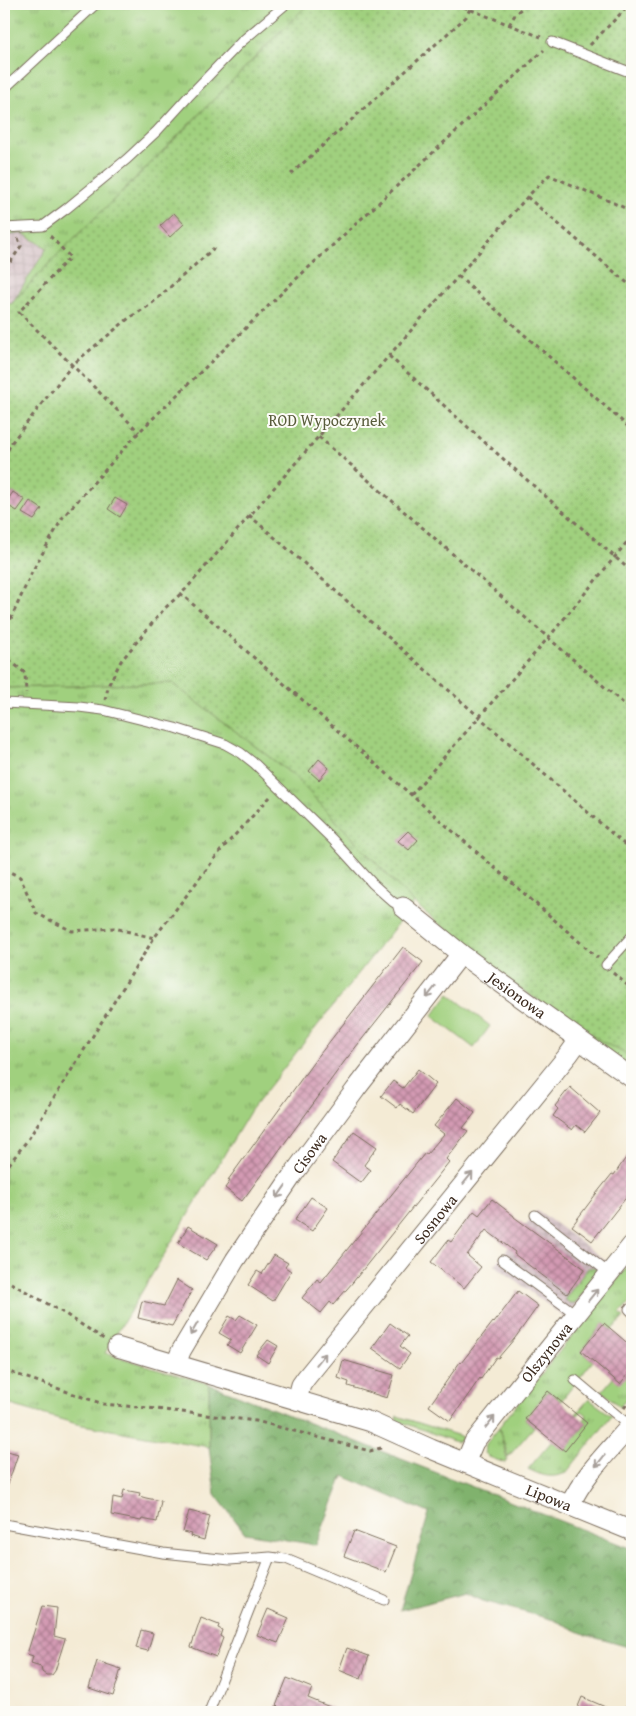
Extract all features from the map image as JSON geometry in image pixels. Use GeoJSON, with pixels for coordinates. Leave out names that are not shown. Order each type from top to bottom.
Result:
{"type":"FeatureCollection","features":[{"type":"Feature","properties":{"kind":"street","name":"Jesionowa"},"geometry":{"type":"LineString","coordinates":[[403,907],[461,954],[632,1078]]}},
{"type":"Feature","properties":{"kind":"street","name":"Cisowa"},"geometry":{"type":"LineString","coordinates":[[176,1364],[181,1352],[235,1260],[292,1176],[356,1089],[461,954]]}},
{"type":"Feature","properties":{"kind":"street","name":"Sosnowa"},"geometry":{"type":"LineString","coordinates":[[297,1400],[301,1385],[306,1378],[579,1040]]}},
{"type":"Feature","properties":{"kind":"street","name":"Olszynowa"},"geometry":{"type":"LineString","coordinates":[[466,1463],[474,1442],[632,1245]]}},
{"type":"Feature","properties":{"kind":"street","name":"Lipowa"},"geometry":{"type":"LineString","coordinates":[[117,1347],[371,1422],[632,1531]]}},
{"type":"Feature","properties":{"kind":"street"},"geometry":{"type":"LineString","coordinates":[[570,1505],[576,1491],[631,1425]]}},
{"type":"Feature","properties":{"kind":"lane"},"geometry":{"type":"LineString","coordinates":[[4,89],[96,4]]}},
{"type":"Feature","properties":{"kind":"lane"},"geometry":{"type":"LineString","coordinates":[[4,228],[43,226],[127,160],[241,42],[286,4]]}},
{"type":"Feature","properties":{"kind":"lane"},"geometry":{"type":"LineString","coordinates":[[552,42],[632,73]]}},
{"type":"Feature","properties":{"kind":"lane"},"geometry":{"type":"LineString","coordinates":[[4,703],[103,710],[175,728],[225,744],[255,764],[278,788],[295,801],[373,884],[393,902],[403,907]]}},
{"type":"Feature","properties":{"kind":"lane"},"geometry":{"type":"LineString","coordinates":[[606,965],[632,936]]}},
{"type":"Feature","properties":{"kind":"lane"},"geometry":{"type":"LineString","coordinates":[[535,1215],[610,1274]]}},
{"type":"Feature","properties":{"kind":"lane"},"geometry":{"type":"LineString","coordinates":[[502,1260],[577,1315]]}},
{"type":"Feature","properties":{"kind":"lane"},"geometry":{"type":"LineString","coordinates":[[575,1380],[631,1425]]}},
{"type":"Feature","properties":{"kind":"lane"},"geometry":{"type":"LineString","coordinates":[[4,1524],[163,1553],[230,1560],[270,1557],[286,1559],[384,1600]]}},
{"type":"Feature","properties":{"kind":"lane"},"geometry":{"type":"LineString","coordinates":[[209,1712],[270,1557]]}},
{"type":"Feature","properties":{"kind":"path"},"geometry":{"type":"LineString","coordinates":[[4,634],[32,572],[62,517],[139,432],[294,282],[516,78],[552,42],[456,4]]}},
{"type":"Feature","properties":{"kind":"path"},"geometry":{"type":"LineString","coordinates":[[509,25],[526,4]]}},
{"type":"Feature","properties":{"kind":"path"},"geometry":{"type":"LineString","coordinates":[[585,55],[590,44],[630,4]]}},
{"type":"Feature","properties":{"kind":"path"},"geometry":{"type":"LineString","coordinates":[[291,174],[466,17],[470,9]]}},
{"type":"Feature","properties":{"kind":"path"},"geometry":{"type":"LineString","coordinates":[[103,710],[109,684],[121,661],[164,609],[319,437],[527,197],[549,175],[632,211]]}},
{"type":"Feature","properties":{"kind":"path"},"geometry":{"type":"LineString","coordinates":[[527,197],[632,287]]}},
{"type":"Feature","properties":{"kind":"path"},"geometry":{"type":"LineString","coordinates":[[43,226],[70,257],[20,312],[139,432]]}},
{"type":"Feature","properties":{"kind":"path"},"geometry":{"type":"LineString","coordinates":[[6,269],[21,246],[16,234]]}},
{"type":"Feature","properties":{"kind":"path"},"geometry":{"type":"LineString","coordinates":[[4,457],[12,442],[72,365],[130,318],[150,305],[214,248]]}},
{"type":"Feature","properties":{"kind":"path"},"geometry":{"type":"LineString","coordinates":[[458,276],[632,430]]}},
{"type":"Feature","properties":{"kind":"path"},"geometry":{"type":"LineString","coordinates":[[389,356],[632,572]]}},
{"type":"Feature","properties":{"kind":"path"},"geometry":{"type":"LineString","coordinates":[[319,437],[632,711]]}},
{"type":"Feature","properties":{"kind":"path"},"geometry":{"type":"LineString","coordinates":[[249,515],[632,851]]}},
{"type":"Feature","properties":{"kind":"path"},"geometry":{"type":"LineString","coordinates":[[410,795],[548,637],[632,536]]}},
{"type":"Feature","properties":{"kind":"path"},"geometry":{"type":"LineString","coordinates":[[180,593],[632,989]]}},
{"type":"Feature","properties":{"kind":"path"},"geometry":{"type":"LineString","coordinates":[[4,654],[25,673],[25,704]]}},
{"type":"Feature","properties":{"kind":"path"},"geometry":{"type":"LineString","coordinates":[[4,1172],[28,1138],[154,938],[222,849],[278,788]]}},
{"type":"Feature","properties":{"kind":"path"},"geometry":{"type":"LineString","coordinates":[[4,869],[20,877],[36,914],[72,931],[114,928],[154,938]]}},
{"type":"Feature","properties":{"kind":"path"},"geometry":{"type":"LineString","coordinates":[[4,1279],[62,1312],[117,1347]]}},
{"type":"Feature","properties":{"kind":"path"},"geometry":{"type":"LineString","coordinates":[[4,1370],[103,1404],[256,1421],[370,1451],[385,1446],[384,1441]]}},
{"type":"Feature","properties":{"kind":"shaded area"},"geometry":{"type":"Polygon","coordinates":[[[22,233],[47,248],[11,305],[4,301],[4,236],[22,233]]]}},
{"type":"Feature","properties":{"kind":"shaded area"},"geometry":{"type":"Polygon","coordinates":[[[537,1210],[609,1263],[565,1318],[495,1265],[537,1210]]]}},
{"type":"Feature","properties":{"kind":"green space"},"geometry":{"type":"Polygon","coordinates":[[[4,4],[308,4],[56,256],[11,305],[47,248],[22,233],[4,236],[4,4]]]}},
{"type":"Feature","properties":{"kind":"green space","name":"ROD Wypoczynek"},"geometry":{"type":"Polygon","coordinates":[[[308,4],[632,4],[632,1057],[601,1041],[508,981],[414,903],[293,775],[172,683],[4,688],[4,301],[11,304],[56,256],[308,4]]]}},
{"type":"Feature","properties":{"kind":"green space"},"geometry":{"type":"Polygon","coordinates":[[[172,683],[293,775],[414,903],[251,1110],[105,1353],[209,1384],[209,1447],[77,1424],[4,1403],[4,688],[172,683]]]}},
{"type":"Feature","properties":{"kind":"green space"},"geometry":{"type":"Polygon","coordinates":[[[512,979],[632,1053],[632,1069],[512,979]]]}},
{"type":"Feature","properties":{"kind":"green space"},"geometry":{"type":"Polygon","coordinates":[[[449,994],[490,1026],[474,1048],[432,1016],[449,994]]]}},
{"type":"Feature","properties":{"kind":"green space"},"geometry":{"type":"Polygon","coordinates":[[[632,1261],[632,1300],[620,1313],[624,1317],[612,1330],[603,1323],[581,1351],[593,1361],[561,1401],[548,1391],[525,1419],[534,1427],[508,1457],[499,1427],[632,1261]]]}},
{"type":"Feature","properties":{"kind":"green space"},"geometry":{"type":"Polygon","coordinates":[[[594,1267],[599,1274],[575,1303],[569,1303],[565,1299],[588,1268],[594,1267]]]}},
{"type":"Feature","properties":{"kind":"green space"},"geometry":{"type":"Polygon","coordinates":[[[632,1369],[632,1392],[620,1407],[602,1391],[613,1378],[620,1383],[632,1369]]]}},
{"type":"Feature","properties":{"kind":"green space"},"geometry":{"type":"Polygon","coordinates":[[[209,1384],[632,1549],[632,1648],[586,1635],[554,1620],[483,1601],[466,1593],[400,1610],[429,1513],[343,1476],[316,1545],[245,1533],[215,1494],[209,1447],[209,1384]]]}},
{"type":"Feature","properties":{"kind":"green space"},"geometry":{"type":"Polygon","coordinates":[[[589,1399],[612,1416],[566,1473],[547,1476],[528,1469],[552,1441],[565,1451],[587,1423],[584,1420],[587,1415],[582,1411],[578,1415],[576,1414],[589,1399]]]}},
{"type":"Feature","properties":{"kind":"green space"},"geometry":{"type":"Polygon","coordinates":[[[397,1416],[462,1437],[460,1441],[456,1442],[396,1420],[397,1416]]]}},
{"type":"Feature","properties":{"kind":"green space"},"geometry":{"type":"Polygon","coordinates":[[[499,1428],[507,1459],[505,1463],[489,1457],[485,1453],[486,1444],[499,1428]]]}},
{"type":"Feature","properties":{"kind":"building"},"geometry":{"type":"Polygon","coordinates":[[[174,213],[184,224],[170,237],[160,226],[174,213]]]}},
{"type":"Feature","properties":{"kind":"building"},"geometry":{"type":"Polygon","coordinates":[[[13,492],[25,500],[17,511],[5,504],[13,492]]]}},
{"type":"Feature","properties":{"kind":"building"},"geometry":{"type":"Polygon","coordinates":[[[115,498],[127,505],[120,517],[108,509],[115,498]]]}},
{"type":"Feature","properties":{"kind":"building"},"geometry":{"type":"Polygon","coordinates":[[[30,501],[42,509],[34,520],[22,513],[30,501]]]}},
{"type":"Feature","properties":{"kind":"building"},"geometry":{"type":"Polygon","coordinates":[[[319,759],[329,768],[319,780],[309,771],[319,759]]]}},
{"type":"Feature","properties":{"kind":"building"},"geometry":{"type":"Polygon","coordinates":[[[408,831],[418,840],[409,850],[398,841],[408,831]]]}},
{"type":"Feature","properties":{"kind":"building"},"geometry":{"type":"Polygon","coordinates":[[[403,947],[423,962],[344,1062],[242,1201],[225,1188],[230,1181],[228,1180],[313,1063],[403,947]]]}},
{"type":"Feature","properties":{"kind":"building"},"geometry":{"type":"Polygon","coordinates":[[[418,1069],[436,1084],[413,1114],[400,1104],[397,1108],[381,1096],[393,1081],[403,1088],[418,1069]]]}},
{"type":"Feature","properties":{"kind":"building"},"geometry":{"type":"Polygon","coordinates":[[[570,1087],[600,1113],[585,1132],[576,1125],[572,1130],[553,1116],[558,1109],[555,1106],[570,1087]]]}},
{"type":"Feature","properties":{"kind":"building"},"geometry":{"type":"Polygon","coordinates":[[[457,1098],[475,1113],[463,1128],[468,1131],[446,1159],[449,1162],[353,1282],[333,1305],[330,1302],[321,1313],[302,1298],[317,1279],[321,1282],[425,1153],[427,1154],[444,1134],[434,1126],[457,1098]]]}},
{"type":"Feature","properties":{"kind":"building"},"geometry":{"type":"Polygon","coordinates":[[[354,1131],[377,1147],[364,1165],[371,1170],[361,1183],[332,1162],[354,1131]]]}},
{"type":"Feature","properties":{"kind":"building"},"geometry":{"type":"Polygon","coordinates":[[[632,1149],[632,1190],[592,1241],[572,1226],[612,1174],[614,1175],[632,1149]]]}},
{"type":"Feature","properties":{"kind":"building"},"geometry":{"type":"Polygon","coordinates":[[[311,1197],[328,1208],[312,1231],[295,1220],[311,1197]]]}},
{"type":"Feature","properties":{"kind":"building"},"geometry":{"type":"Polygon","coordinates":[[[492,1199],[585,1269],[567,1294],[486,1230],[467,1255],[481,1267],[464,1288],[431,1262],[448,1240],[451,1242],[474,1211],[479,1215],[492,1199]]]}},
{"type":"Feature","properties":{"kind":"building"},"geometry":{"type":"Polygon","coordinates":[[[188,1226],[218,1244],[206,1260],[178,1243],[188,1226]]]}},
{"type":"Feature","properties":{"kind":"building"},"geometry":{"type":"Polygon","coordinates":[[[274,1255],[288,1263],[285,1267],[291,1271],[273,1301],[248,1285],[257,1271],[262,1274],[274,1255]]]}},
{"type":"Feature","properties":{"kind":"building"},"geometry":{"type":"Polygon","coordinates":[[[177,1280],[192,1290],[172,1326],[138,1318],[142,1301],[164,1306],[177,1280]]]}},
{"type":"Feature","properties":{"kind":"building"},"geometry":{"type":"Polygon","coordinates":[[[518,1291],[538,1306],[515,1338],[498,1358],[496,1357],[450,1421],[429,1406],[460,1362],[494,1323],[518,1291]]]}},
{"type":"Feature","properties":{"kind":"building"},"geometry":{"type":"Polygon","coordinates":[[[240,1315],[257,1325],[240,1353],[227,1345],[231,1340],[219,1333],[229,1316],[236,1320],[240,1315]]]}},
{"type":"Feature","properties":{"kind":"building"},"geometry":{"type":"Polygon","coordinates":[[[390,1323],[408,1336],[400,1346],[410,1354],[400,1368],[372,1348],[390,1323]]]}},
{"type":"Feature","properties":{"kind":"building"},"geometry":{"type":"Polygon","coordinates":[[[604,1323],[632,1347],[632,1369],[620,1384],[581,1351],[604,1323]]]}},
{"type":"Feature","properties":{"kind":"building"},"geometry":{"type":"Polygon","coordinates":[[[268,1340],[278,1346],[268,1363],[256,1355],[268,1340]]]}},
{"type":"Feature","properties":{"kind":"building"},"geometry":{"type":"Polygon","coordinates":[[[343,1360],[394,1375],[387,1398],[348,1386],[349,1382],[338,1378],[343,1360]]]}},
{"type":"Feature","properties":{"kind":"building"},"geometry":{"type":"Polygon","coordinates":[[[548,1391],[587,1423],[565,1451],[525,1419],[548,1391]]]}},
{"type":"Feature","properties":{"kind":"building"},"geometry":{"type":"Polygon","coordinates":[[[4,1450],[18,1454],[6,1490],[4,1490],[4,1450]]]}},
{"type":"Feature","properties":{"kind":"building"},"geometry":{"type":"Polygon","coordinates":[[[124,1490],[140,1493],[139,1496],[161,1501],[157,1522],[111,1515],[113,1497],[122,1499],[124,1490]]]}},
{"type":"Feature","properties":{"kind":"building"},"geometry":{"type":"Polygon","coordinates":[[[189,1511],[210,1516],[204,1540],[183,1532],[189,1511]]]}},
{"type":"Feature","properties":{"kind":"building"},"geometry":{"type":"Polygon","coordinates":[[[354,1531],[396,1547],[386,1572],[344,1556],[354,1531]]]}},
{"type":"Feature","properties":{"kind":"building"},"geometry":{"type":"Polygon","coordinates":[[[42,1606],[57,1608],[54,1636],[65,1639],[52,1675],[46,1675],[42,1672],[41,1667],[31,1664],[33,1656],[27,1654],[42,1606]]]}},
{"type":"Feature","properties":{"kind":"building"},"geometry":{"type":"Polygon","coordinates":[[[268,1609],[289,1618],[278,1643],[257,1635],[268,1609]]]}},
{"type":"Feature","properties":{"kind":"building"},"geometry":{"type":"Polygon","coordinates":[[[201,1618],[219,1625],[218,1628],[222,1630],[220,1636],[223,1638],[216,1657],[191,1647],[201,1618]]]}},
{"type":"Feature","properties":{"kind":"building"},"geometry":{"type":"Polygon","coordinates":[[[141,1630],[153,1633],[148,1651],[136,1648],[141,1630]]]}},
{"type":"Feature","properties":{"kind":"building"},"geometry":{"type":"Polygon","coordinates":[[[347,1648],[369,1656],[361,1679],[339,1670],[347,1648]]]}},
{"type":"Feature","properties":{"kind":"building"},"geometry":{"type":"Polygon","coordinates":[[[97,1661],[121,1669],[113,1696],[89,1688],[97,1661]]]}},
{"type":"Feature","properties":{"kind":"building"},"geometry":{"type":"Polygon","coordinates":[[[287,1678],[312,1688],[308,1698],[342,1712],[292,1712],[276,1706],[287,1678]]]}},
{"type":"Feature","properties":{"kind":"building"},"geometry":{"type":"Polygon","coordinates":[[[582,1697],[617,1712],[585,1712],[577,1709],[582,1697]]]}}]}
